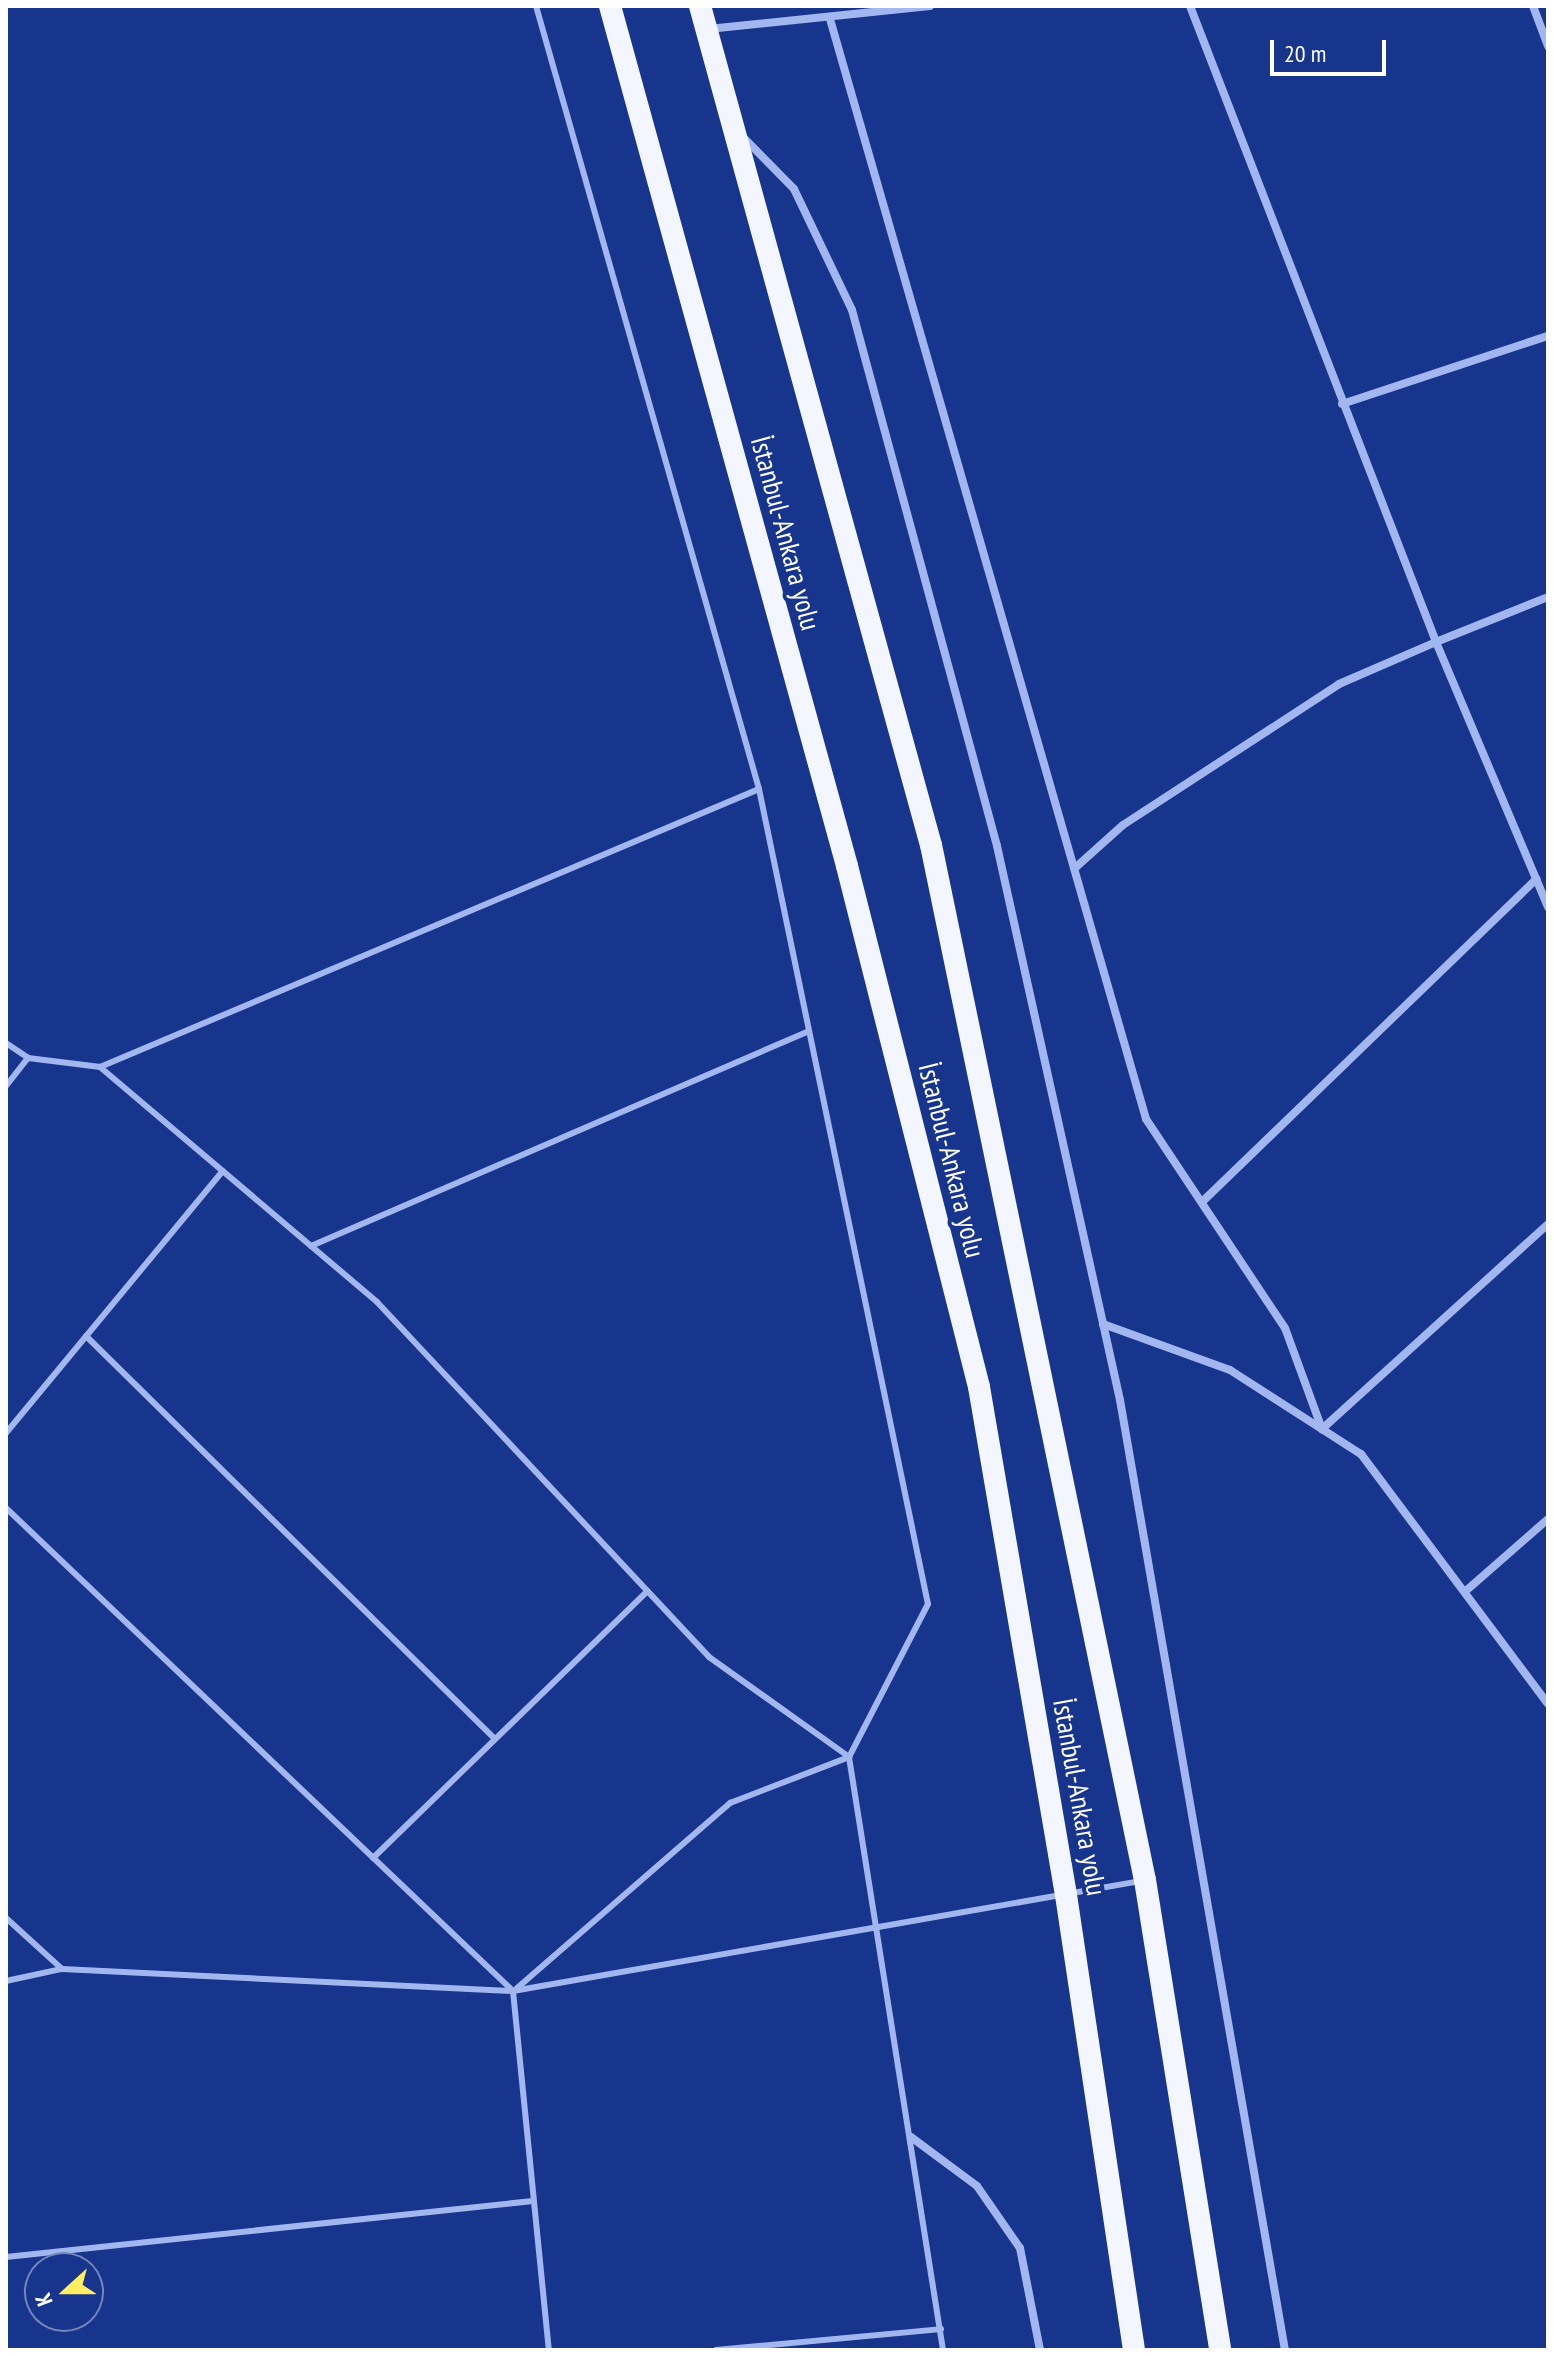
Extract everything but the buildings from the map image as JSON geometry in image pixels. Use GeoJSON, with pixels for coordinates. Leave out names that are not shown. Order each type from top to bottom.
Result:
{"type":"FeatureCollection","features":[{"type":"Feature","properties":{"kind":"highway","name":"İstanbul-Ankara yolu"},"geometry":{"type":"LineString","coordinates":[[610,6],[847,866],[979,1387],[1066,1895],[1134,2350]]}},
{"type":"Feature","properties":{"kind":"highway","name":"İstanbul-Ankara yolu"},"geometry":{"type":"LineString","coordinates":[[700,6],[931,845],[1145,1880],[1220,2350]]}},
{"type":"Feature","properties":{"kind":"street"},"geometry":{"type":"LineString","coordinates":[[707,29],[830,19],[930,6]]}},
{"type":"Feature","properties":{"kind":"street"},"geometry":{"type":"LineString","coordinates":[[1190,6],[1436,642],[1548,907]]}},
{"type":"Feature","properties":{"kind":"street"},"geometry":{"type":"LineString","coordinates":[[1533,6],[1548,46]]}},
{"type":"Feature","properties":{"kind":"street"},"geometry":{"type":"LineString","coordinates":[[830,19],[1146,1119],[1285,1328],[1322,1429]]}},
{"type":"Feature","properties":{"kind":"street"},"geometry":{"type":"LineString","coordinates":[[733,127],[794,189],[852,310],[997,846],[1103,1324],[1285,2350]]}},
{"type":"Feature","properties":{"kind":"street"},"geometry":{"type":"LineString","coordinates":[[1342,404],[1548,336]]}},
{"type":"Feature","properties":{"kind":"street"},"geometry":{"type":"LineString","coordinates":[[1075,868],[1123,825],[1339,684],[1548,597]]}},
{"type":"Feature","properties":{"kind":"street"},"geometry":{"type":"LineString","coordinates":[[1202,1202],[1537,879]]}},
{"type":"Feature","properties":{"kind":"street"},"geometry":{"type":"LineString","coordinates":[[1322,1429],[1548,1224]]}},
{"type":"Feature","properties":{"kind":"street"},"geometry":{"type":"LineString","coordinates":[[1103,1324],[1230,1370],[1361,1454],[1468,1589],[1548,1704]]}},
{"type":"Feature","properties":{"kind":"street"},"geometry":{"type":"LineString","coordinates":[[1468,1589],[1548,1519]]}},
{"type":"Feature","properties":{"kind":"street"},"geometry":{"type":"LineString","coordinates":[[911,2137],[977,2186],[1020,2248],[1040,2350]]}},
{"type":"Feature","properties":{"kind":"lane"},"geometry":{"type":"LineString","coordinates":[[536,6],[759,789],[928,1604],[849,1757],[943,2350]]}},
{"type":"Feature","properties":{"kind":"lane"},"geometry":{"type":"LineString","coordinates":[[6,1043],[28,1058],[100,1067],[759,789]]}},
{"type":"Feature","properties":{"kind":"lane"},"geometry":{"type":"LineString","coordinates":[[311,1246],[809,1031]]}},
{"type":"Feature","properties":{"kind":"lane"},"geometry":{"type":"LineString","coordinates":[[6,1086],[28,1058]]}},
{"type":"Feature","properties":{"kind":"lane"},"geometry":{"type":"LineString","coordinates":[[100,1067],[377,1302],[709,1657],[849,1757]]}},
{"type":"Feature","properties":{"kind":"lane"},"geometry":{"type":"LineString","coordinates":[[6,1433],[223,1171]]}},
{"type":"Feature","properties":{"kind":"lane"},"geometry":{"type":"LineString","coordinates":[[86,1336],[495,1739]]}},
{"type":"Feature","properties":{"kind":"lane"},"geometry":{"type":"LineString","coordinates":[[6,1508],[513,1991],[549,2350]]}},
{"type":"Feature","properties":{"kind":"lane"},"geometry":{"type":"LineString","coordinates":[[373,1858],[648,1591]]}},
{"type":"Feature","properties":{"kind":"lane"},"geometry":{"type":"LineString","coordinates":[[513,1991],[730,1803],[849,1757]]}},
{"type":"Feature","properties":{"kind":"lane"},"geometry":{"type":"LineString","coordinates":[[6,1981],[62,1969],[513,1991],[879,1931],[1145,1880]]}},
{"type":"Feature","properties":{"kind":"lane"},"geometry":{"type":"LineString","coordinates":[[6,1918],[62,1969]]}},
{"type":"Feature","properties":{"kind":"lane"},"geometry":{"type":"LineString","coordinates":[[6,2257],[533,2201]]}},
{"type":"Feature","properties":{"kind":"lane"},"geometry":{"type":"LineString","coordinates":[[716,2350],[941,2329]]}}]}
